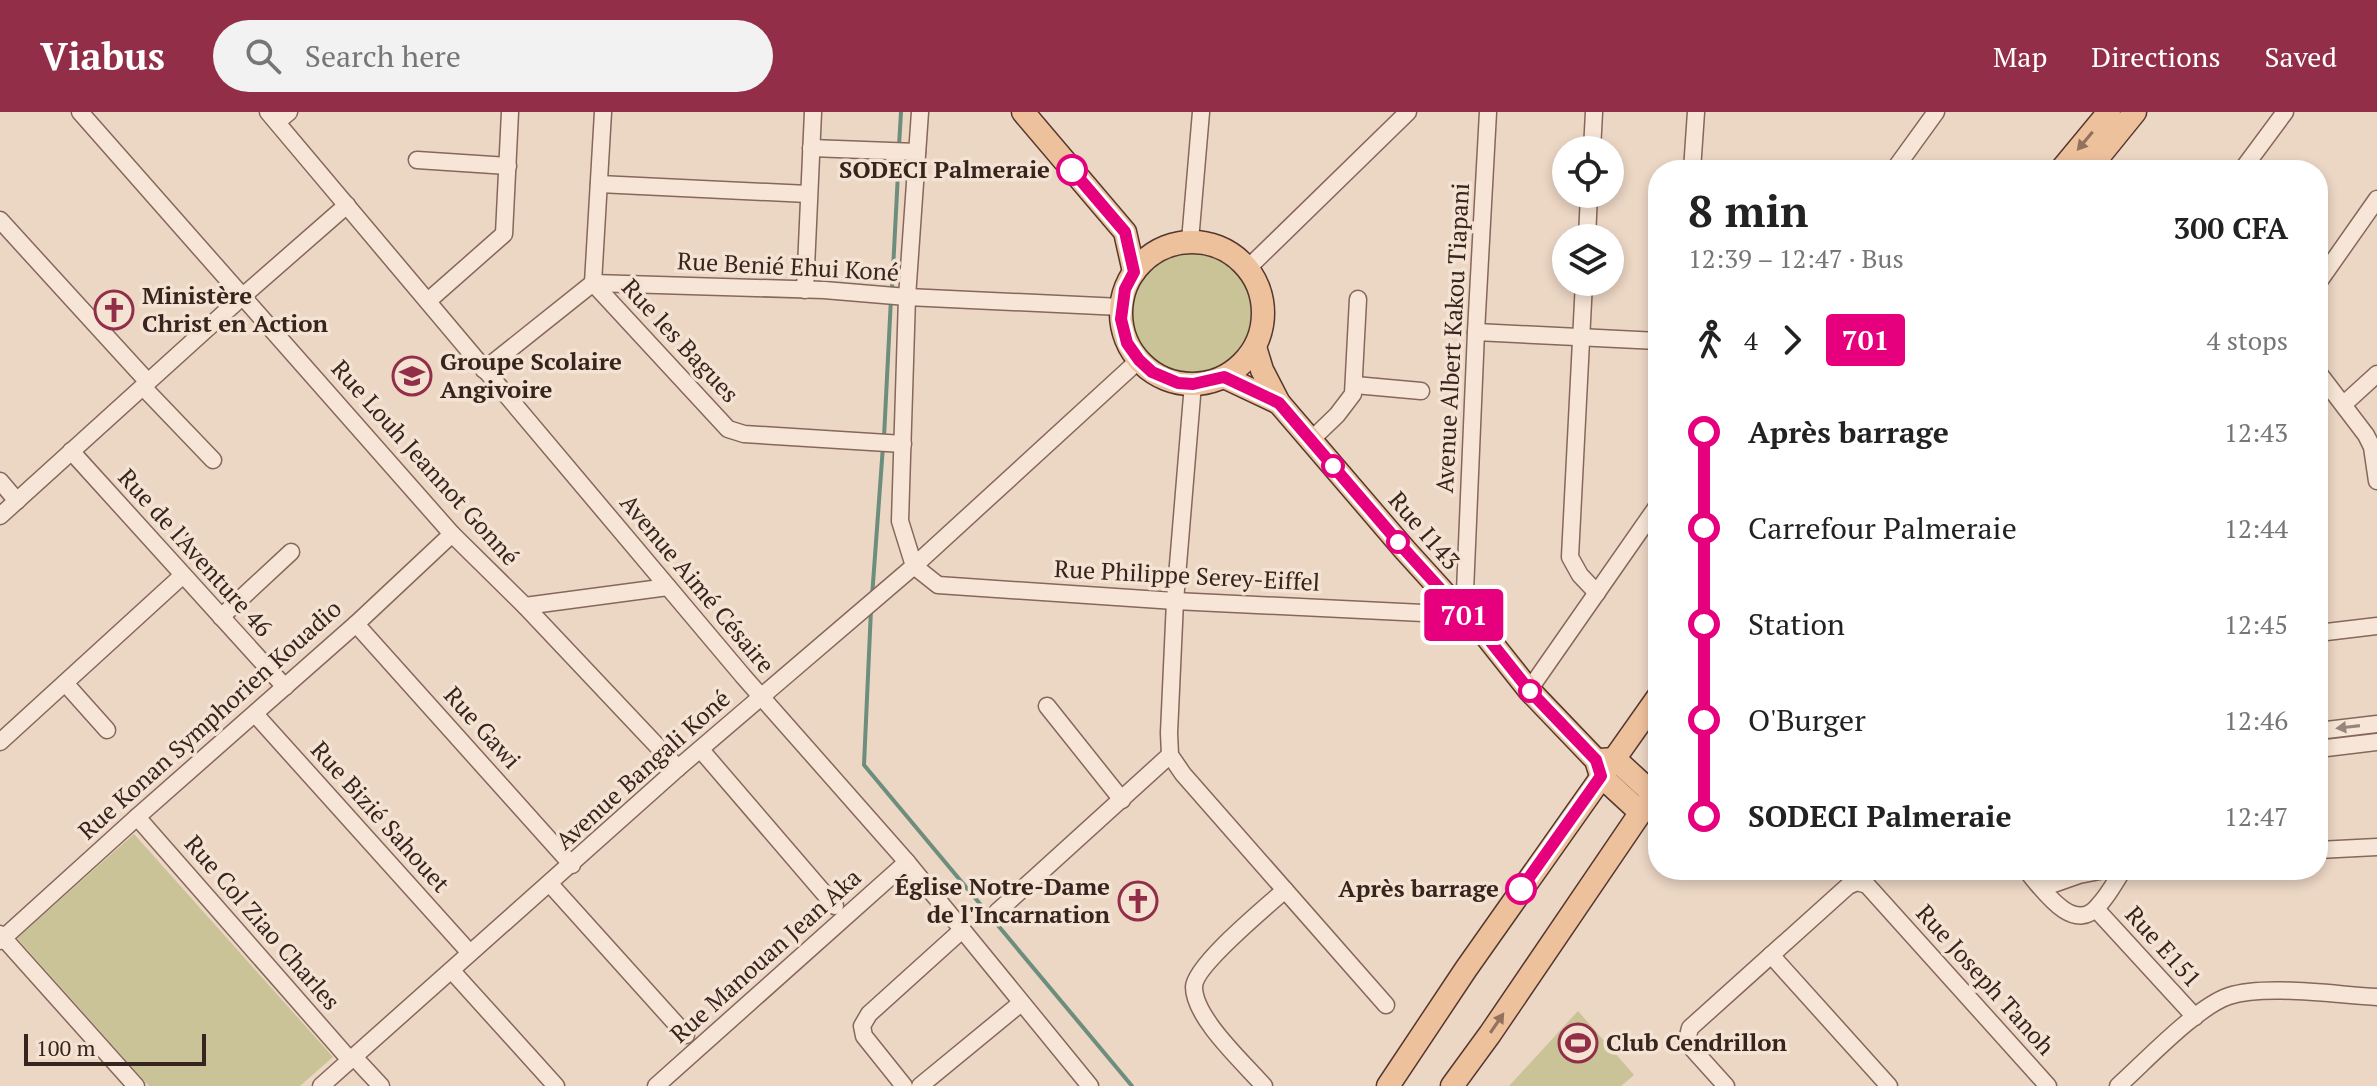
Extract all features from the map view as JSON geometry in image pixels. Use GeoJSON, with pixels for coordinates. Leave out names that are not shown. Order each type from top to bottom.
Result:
{"type":"FeatureCollection","features":[{"type":"Feature","properties":{"kind":"main road"},"geometry":{"type":"LineString","coordinates":[[1023,112],[1125,232],[1134,272]]}},
{"type":"Feature","properties":{"kind":"main road"},"geometry":{"type":"LineString","coordinates":[[2069,160],[2109,112]]}},
{"type":"Feature","properties":{"kind":"main road"},"geometry":{"type":"LineString","coordinates":[[2096,160],[2135,112]]}},
{"type":"Feature","properties":{"kind":"main road"},"geometry":{"type":"LineString","coordinates":[[1125,232],[1166,246]]}},
{"type":"Feature","properties":{"kind":"main road"},"geometry":{"type":"LineString","coordinates":[[1190,241],[1211,244],[1231,253],[1248,268],[1259,286],[1264,306],[1263,327],[1247,359],[1224,377],[1193,384],[1164,379],[1139,360],[1127,343],[1121,307],[1125,289],[1134,272],[1148,257],[1166,246],[1190,241]]}},
{"type":"Feature","properties":{"kind":"main road","name":"Rue I143"},"geometry":{"type":"LineString","coordinates":[[1255,347],[1262,370],[1279,403],[1464,615],[1478,638],[1604,765],[1648,797]]}},
{"type":"Feature","properties":{"kind":"main road","name":"Rue I143"},"geometry":{"type":"LineString","coordinates":[[1224,377],[1279,403]]}},
{"type":"Feature","properties":{"kind":"main road"},"geometry":{"type":"LineString","coordinates":[[1388,1086],[1604,765],[1648,710]]}},
{"type":"Feature","properties":{"kind":"main road"},"geometry":{"type":"LineString","coordinates":[[1452,1086],[1648,808]]}},
{"type":"Feature","properties":{"kind":"street","name":"Rue Louh Jeannot Gonné"},"geometry":{"type":"LineString","coordinates":[[80,112],[452,534],[525,606],[678,768]]}},
{"type":"Feature","properties":{"kind":"street"},"geometry":{"type":"LineString","coordinates":[[428,301],[504,234],[510,112]]}},
{"type":"Feature","properties":{"kind":"street","name":"Rue les Bagues"},"geometry":{"type":"LineString","coordinates":[[603,112],[593,283],[728,429],[744,434],[903,444]]}},
{"type":"Feature","properties":{"kind":"street"},"geometry":{"type":"LineString","coordinates":[[805,290],[813,112]]}},
{"type":"Feature","properties":{"kind":"street"},"geometry":{"type":"LineString","coordinates":[[914,566],[900,521],[907,297],[920,112]]}},
{"type":"Feature","properties":{"kind":"street"},"geometry":{"type":"LineString","coordinates":[[1190,241],[1201,112]]}},
{"type":"Feature","properties":{"kind":"street"},"geometry":{"type":"LineString","coordinates":[[1248,268],[1408,112]]}},
{"type":"Feature","properties":{"kind":"street","name":"Avenue Albert Kakou Tiapani"},"geometry":{"type":"LineString","coordinates":[[1464,615],[1488,112]]}},
{"type":"Feature","properties":{"kind":"street"},"geometry":{"type":"LineString","coordinates":[[1593,136],[1594,112]]}},
{"type":"Feature","properties":{"kind":"street"},"geometry":{"type":"LineString","coordinates":[[1693,160],[1696,112]]}},
{"type":"Feature","properties":{"kind":"street"},"geometry":{"type":"LineString","coordinates":[[1901,160],[1936,112]]}},
{"type":"Feature","properties":{"kind":"street"},"geometry":{"type":"LineString","coordinates":[[2249,160],[2285,112]]}},
{"type":"Feature","properties":{"kind":"street","name":"Avenue Aimé Césaire"},"geometry":{"type":"LineString","coordinates":[[278,115],[347,205],[484,370],[907,862],[1090,1086]]}},
{"type":"Feature","properties":{"kind":"street"},"geometry":{"type":"LineString","coordinates":[[811,148],[917,152]]}},
{"type":"Feature","properties":{"kind":"street"},"geometry":{"type":"LineString","coordinates":[[417,160],[508,166]]}},
{"type":"Feature","properties":{"kind":"street"},"geometry":{"type":"LineString","coordinates":[[599,184],[808,194]]}},
{"type":"Feature","properties":{"kind":"street"},"geometry":{"type":"LineString","coordinates":[[2328,269],[2377,199]]}},
{"type":"Feature","properties":{"kind":"street"},"geometry":{"type":"LineString","coordinates":[[0,516],[347,205]]}},
{"type":"Feature","properties":{"kind":"street"},"geometry":{"type":"LineString","coordinates":[[0,220],[213,460]]}},
{"type":"Feature","properties":{"kind":"street"},"geometry":{"type":"LineString","coordinates":[[484,370],[593,283]]}},
{"type":"Feature","properties":{"kind":"street","name":"Rue Benié Ehui Koné"},"geometry":{"type":"LineString","coordinates":[[593,283],[805,290],[1121,307]]}},
{"type":"Feature","properties":{"kind":"street"},"geometry":{"type":"LineString","coordinates":[[1583,296],[1570,557],[1580,575],[1597,593]]}},
{"type":"Feature","properties":{"kind":"street"},"geometry":{"type":"LineString","coordinates":[[1311,440],[1353,394],[1358,299]]}},
{"type":"Feature","properties":{"kind":"street"},"geometry":{"type":"LineString","coordinates":[[1476,332],[1648,340]]}},
{"type":"Feature","properties":{"kind":"street","name":"Avenue Bangali Koné"},"geometry":{"type":"LineString","coordinates":[[321,1086],[678,768],[914,566],[1139,360]]}},
{"type":"Feature","properties":{"kind":"street"},"geometry":{"type":"LineString","coordinates":[[2344,404],[2377,374]]}},
{"type":"Feature","properties":{"kind":"street"},"geometry":{"type":"LineString","coordinates":[[1193,384],[1175,601],[1170,755],[1183,774],[1386,1005]]}},
{"type":"Feature","properties":{"kind":"street"},"geometry":{"type":"LineString","coordinates":[[2328,384],[2366,435],[2372,447],[2377,481]]}},
{"type":"Feature","properties":{"kind":"street"},"geometry":{"type":"LineString","coordinates":[[1355,385],[1421,391]]}},
{"type":"Feature","properties":{"kind":"street","name":"Rue de l'Aventure 46"},"geometry":{"type":"LineString","coordinates":[[71,451],[285,687]]}},
{"type":"Feature","properties":{"kind":"street"},"geometry":{"type":"LineString","coordinates":[[0,481],[17,501]]}},
{"type":"Feature","properties":{"kind":"street"},"geometry":{"type":"LineString","coordinates":[[1529,690],[1648,519]]}},
{"type":"Feature","properties":{"kind":"street","name":"Rue Konan Symphorien Kouadio"},"geometry":{"type":"LineString","coordinates":[[1,938],[356,624],[452,534]]}},
{"type":"Feature","properties":{"kind":"street"},"geometry":{"type":"LineString","coordinates":[[221,617],[291,552]]}},
{"type":"Feature","properties":{"kind":"street","name":"Rue Philippe Serey-Eiffel"},"geometry":{"type":"LineString","coordinates":[[914,566],[938,585],[1175,601],[1464,615]]}},
{"type":"Feature","properties":{"kind":"street"},"geometry":{"type":"LineString","coordinates":[[0,742],[183,575]]}},
{"type":"Feature","properties":{"kind":"street"},"geometry":{"type":"LineString","coordinates":[[525,606],[668,587]]}},
{"type":"Feature","properties":{"kind":"street","name":"Rue Gawi"},"geometry":{"type":"LineString","coordinates":[[356,624],[572,865]]}},
{"type":"Feature","properties":{"kind":"street"},"geometry":{"type":"LineString","coordinates":[[2328,632],[2377,626]]}},
{"type":"Feature","properties":{"kind":"street"},"geometry":{"type":"LineString","coordinates":[[65,683],[107,730]]}},
{"type":"Feature","properties":{"kind":"street"},"geometry":{"type":"LineString","coordinates":[[1047,706],[1122,800]]}},
{"type":"Feature","properties":{"kind":"street","name":"Rue Bizié Sahouet"},"geometry":{"type":"LineString","coordinates":[[255,714],[470,953]]}},
{"type":"Feature","properties":{"kind":"street"},"geometry":{"type":"LineString","coordinates":[[2328,730],[2377,724]]}},
{"type":"Feature","properties":{"kind":"street"},"geometry":{"type":"LineString","coordinates":[[2328,748],[2377,742]]}},
{"type":"Feature","properties":{"kind":"street"},"geometry":{"type":"LineString","coordinates":[[701,750],[835,906]]}},
{"type":"Feature","properties":{"kind":"street"},"geometry":{"type":"LineString","coordinates":[[997,912],[1170,755]]}},
{"type":"Feature","properties":{"kind":"street","name":"Rue Col Ziao Charles"},"geometry":{"type":"LineString","coordinates":[[137,817],[352,1058],[381,1086]]}},
{"type":"Feature","properties":{"kind":"street"},"geometry":{"type":"LineString","coordinates":[[2328,849],[2377,847]]}},
{"type":"Feature","properties":{"kind":"street","name":"Rue Manouan Jean Aka"},"geometry":{"type":"LineString","coordinates":[[656,1086],[907,862]]}},
{"type":"Feature","properties":{"kind":"street","name":"Rue E151"},"geometry":{"type":"LineString","coordinates":[[2035,880],[2069,914],[2085,914],[2096,909],[2116,880]]}},
{"type":"Feature","properties":{"kind":"street"},"geometry":{"type":"LineString","coordinates":[[2042,888],[2069,880]]}},
{"type":"Feature","properties":{"kind":"street","name":"Rue Joseph Tanoh"},"geometry":{"type":"LineString","coordinates":[[1726,1086],[1689,1045],[1690,1028],[1848,886],[1857,882],[1863,882],[2048,1086]]}},
{"type":"Feature","properties":{"kind":"street"},"geometry":{"type":"LineString","coordinates":[[550,884],[686,1035]]}},
{"type":"Feature","properties":{"kind":"street"},"geometry":{"type":"LineString","coordinates":[[1264,1086],[1210,1025],[1199,1008],[1194,985],[1195,977],[1212,958],[1285,890]]}},
{"type":"Feature","properties":{"kind":"street","name":"Rue E151"},"geometry":{"type":"LineString","coordinates":[[2096,909],[2195,1017]]}},
{"type":"Feature","properties":{"kind":"street"},"geometry":{"type":"LineString","coordinates":[[904,1086],[864,1036],[862,1026],[869,1014],[962,930]]}},
{"type":"Feature","properties":{"kind":"street"},"geometry":{"type":"LineString","coordinates":[[1,938],[136,1086]]}},
{"type":"Feature","properties":{"kind":"street"},"geometry":{"type":"LineString","coordinates":[[1771,955],[1889,1086]]}},
{"type":"Feature","properties":{"kind":"street"},"geometry":{"type":"LineString","coordinates":[[452,971],[556,1086]]}},
{"type":"Feature","properties":{"kind":"street"},"geometry":{"type":"LineString","coordinates":[[2118,1086],[2195,1017],[2225,997],[2267,990],[2377,997]]}},
{"type":"Feature","properties":{"kind":"street"},"geometry":{"type":"LineString","coordinates":[[920,1086],[1021,1003]]}},
{"type":"Feature","properties":{"kind":"shaded area"},"geometry":{"type":"Polygon","coordinates":[[[1191,252],[1214,256],[1234,269],[1247,289],[1251,312],[1247,335],[1234,355],[1214,368],[1191,372],[1168,368],[1148,355],[1135,335],[1131,312],[1135,289],[1148,269],[1168,256],[1191,252]]]}},
{"type":"Feature","properties":{"kind":"shaded area"},"geometry":{"type":"Polygon","coordinates":[[[134,834],[333,1057],[300,1086],[149,1086],[17,938],[134,834]]]}},
{"type":"Feature","properties":{"kind":"shaded area","name":"Club Cendrillon"},"geometry":{"type":"Polygon","coordinates":[[[1578,1011],[1634,1075],[1621,1086],[1509,1086],[1578,1011]]]}},
{"type":"Feature","properties":{"kind":"waterway"},"geometry":{"type":"LineString","coordinates":[[899,146],[901,112]]}},
{"type":"Feature","properties":{"kind":"waterway"},"geometry":{"type":"LineString","coordinates":[[892,289],[899,154]]}},
{"type":"Feature","properties":{"kind":"waterway"},"geometry":{"type":"LineString","coordinates":[[884,437],[891,298]]}},
{"type":"Feature","properties":{"kind":"waterway"},"geometry":{"type":"LineString","coordinates":[[872,597],[883,446]]}},
{"type":"Feature","properties":{"kind":"waterway"},"geometry":{"type":"LineString","coordinates":[[871,609],[864,765],[1132,1086]]}},
{"type":"Feature","properties":{"kind":"bus line","name":"701"},"geometry":{"type":"LineString","coordinates":[[1072,170],[1125,232],[1134,272],[1125,289],[1121,319],[1127,343],[1139,360],[1164,379],[1193,384],[1224,377],[1279,403],[1405,550],[1464,615],[1479,627],[1529,690],[1596,760],[1601,776],[1521,889]]}},
{"type":"Feature","properties":{"kind":"place","name":"SODECI Palmeraie"},"geometry":{"type":"Point","coordinates":[1072,170]}},
{"type":"Feature","properties":{"kind":"place","name":"Ministère Christ en Action"},"geometry":{"type":"Point","coordinates":[114,310]}},
{"type":"Feature","properties":{"kind":"place","name":"Groupe Scolaire Angivoire"},"geometry":{"type":"Point","coordinates":[412,376]}},
{"type":"Feature","properties":{"kind":"place","name":"Après barrage"},"geometry":{"type":"Point","coordinates":[1521,889]}},
{"type":"Feature","properties":{"kind":"place","name":"Église Notre-Dame de l'Incarnation"},"geometry":{"type":"Point","coordinates":[1138,901]}},
{"type":"Feature","properties":{"kind":"place","name":"Club Cendrillon"},"geometry":{"type":"Point","coordinates":[1578,1043]}}]}
